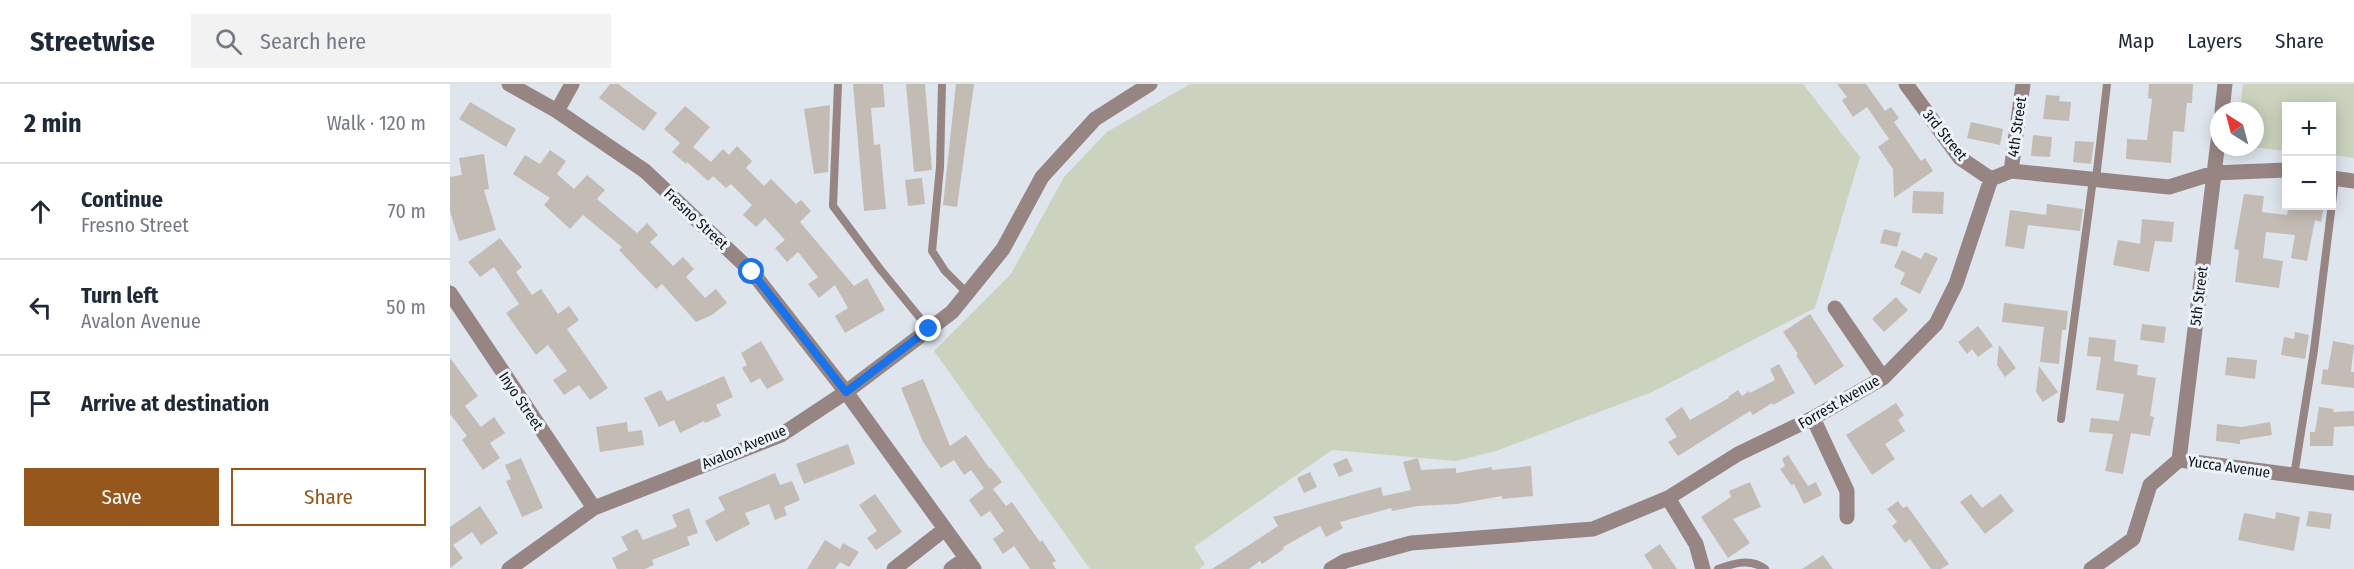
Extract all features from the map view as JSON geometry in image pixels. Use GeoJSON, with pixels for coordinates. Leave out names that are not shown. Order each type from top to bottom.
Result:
{"type":"FeatureCollection","features":[{"type":"Feature","properties":{"kind":"street","name":"Fresno Street"},"geometry":{"type":"LineString","coordinates":[[509,84],[534,90],[557,111],[645,171],[752,272],[846,392],[970,564]]}},
{"type":"Feature","properties":{"kind":"street"},"geometry":{"type":"LineString","coordinates":[[557,111],[572,84]]}},
{"type":"Feature","properties":{"kind":"street","name":"Avalon Avenue"},"geometry":{"type":"LineString","coordinates":[[509,569],[594,508],[781,435],[846,392],[952,312],[1003,249],[1042,177],[1095,119],[1150,84]]}},
{"type":"Feature","properties":{"kind":"street","name":"3rd Street"},"geometry":{"type":"LineString","coordinates":[[1906,84],[1960,158],[1991,179]]}},
{"type":"Feature","properties":{"kind":"street","name":"4th Street"},"geometry":{"type":"LineString","coordinates":[[2012,171],[2023,84]]}},
{"type":"Feature","properties":{"kind":"street"},"geometry":{"type":"LineString","coordinates":[[2223,102],[2225,84]]}},
{"type":"Feature","properties":{"kind":"street","name":"5th Street"},"geometry":{"type":"LineString","coordinates":[[2180,460],[2216,156]]}},
{"type":"Feature","properties":{"kind":"street"},"geometry":{"type":"LineString","coordinates":[[1991,179],[2012,171],[2169,187],[2214,173],[2282,170]]}},
{"type":"Feature","properties":{"kind":"street"},"geometry":{"type":"LineString","coordinates":[[2336,178],[2354,181]]}},
{"type":"Feature","properties":{"kind":"street","name":"Forrest Avenue"},"geometry":{"type":"LineString","coordinates":[[1331,569],[1345,561],[1411,543],[1593,529],[1668,498],[1738,454],[1813,418],[1883,378],[1936,324],[1956,284],[1991,179]]}},
{"type":"Feature","properties":{"kind":"street","name":"Inyo Street"},"geometry":{"type":"LineString","coordinates":[[450,293],[594,508]]}},
{"type":"Feature","properties":{"kind":"street"},"geometry":{"type":"LineString","coordinates":[[1835,308],[1883,378]]}},
{"type":"Feature","properties":{"kind":"street"},"geometry":{"type":"LineString","coordinates":[[1813,418],[1846,491],[1847,517]]}},
{"type":"Feature","properties":{"kind":"street","name":"Yucca Avenue"},"geometry":{"type":"LineString","coordinates":[[2091,569],[2133,539],[2150,485],[2180,460],[2354,483]]}},
{"type":"Feature","properties":{"kind":"street"},"geometry":{"type":"LineString","coordinates":[[1668,498],[1696,544],[1703,569]]}},
{"type":"Feature","properties":{"kind":"street"},"geometry":{"type":"LineString","coordinates":[[894,569],[945,529]]}},
{"type":"Feature","properties":{"kind":"street"},"geometry":{"type":"LineString","coordinates":[[951,569],[970,564]]}},
{"type":"Feature","properties":{"kind":"lane"},"geometry":{"type":"LineString","coordinates":[[838,84],[833,206],[929,329]]}},
{"type":"Feature","properties":{"kind":"lane"},"geometry":{"type":"LineString","coordinates":[[942,84],[940,167],[932,250],[945,272],[967,293]]}},
{"type":"Feature","properties":{"kind":"lane"},"geometry":{"type":"LineString","coordinates":[[2061,419],[2106,84]]}},
{"type":"Feature","properties":{"kind":"lane"},"geometry":{"type":"LineString","coordinates":[[2294,476],[2314,350],[2329,210]]}},
{"type":"Feature","properties":{"kind":"lane"},"geometry":{"type":"LineString","coordinates":[[1718,569],[1743,562],[1754,562],[1765,569]]}},
{"type":"Feature","properties":{"kind":"green space"},"geometry":{"type":"Polygon","coordinates":[[[1190,84],[1803,84],[1860,157],[1815,308],[1652,392],[1496,451],[1456,461],[1332,450],[1194,547],[1205,564],[1199,569],[1090,569],[934,351],[1011,274],[1064,177],[1107,132],[1190,84]]]}},
{"type":"Feature","properties":{"kind":"green space"},"geometry":{"type":"Polygon","coordinates":[[[2243,84],[2354,84],[2354,158],[2336,156],[2336,102],[2282,102],[2282,151],[2264,149],[2264,102],[2241,102],[2243,84]]]}},
{"type":"Feature","properties":{"kind":"building"},"geometry":{"type":"Polygon","coordinates":[[[610,84],[618,84],[657,113],[644,131],[599,98],[610,84]]]}},
{"type":"Feature","properties":{"kind":"building"},"geometry":{"type":"Polygon","coordinates":[[[853,84],[883,84],[885,107],[871,108],[874,145],[880,144],[886,209],[864,211],[853,84]]]}},
{"type":"Feature","properties":{"kind":"building"},"geometry":{"type":"Polygon","coordinates":[[[906,84],[925,84],[932,170],[914,172],[906,84]]]}},
{"type":"Feature","properties":{"kind":"building"},"geometry":{"type":"Polygon","coordinates":[[[956,84],[974,84],[957,207],[943,205],[956,84]]]}},
{"type":"Feature","properties":{"kind":"building"},"geometry":{"type":"Polygon","coordinates":[[[1837,84],[1866,84],[1885,111],[1891,107],[1899,118],[1894,122],[1921,161],[1925,158],[1933,171],[1894,198],[1893,169],[1878,147],[1889,139],[1867,107],[1853,117],[1842,100],[1847,97],[1837,84]]]}},
{"type":"Feature","properties":{"kind":"building"},"geometry":{"type":"Polygon","coordinates":[[[2149,84],[2193,84],[2192,103],[2187,103],[2184,132],[2173,131],[2171,163],[2126,159],[2127,139],[2147,140],[2152,99],[2148,98],[2149,84]]]}},
{"type":"Feature","properties":{"kind":"building"},"geometry":{"type":"Polygon","coordinates":[[[2046,95],[2060,96],[2059,101],[2071,102],[2069,121],[2043,119],[2046,95]]]}},
{"type":"Feature","properties":{"kind":"building"},"geometry":{"type":"Polygon","coordinates":[[[470,102],[516,129],[506,147],[459,119],[470,102]]]}},
{"type":"Feature","properties":{"kind":"building"},"geometry":{"type":"Polygon","coordinates":[[[830,105],[828,172],[814,174],[804,109],[830,105]]]}},
{"type":"Feature","properties":{"kind":"building"},"geometry":{"type":"Polygon","coordinates":[[[685,106],[710,127],[693,147],[711,162],[723,149],[729,155],[737,146],[752,161],[746,168],[764,186],[771,179],[796,204],[801,200],[811,211],[800,222],[854,286],[867,278],[885,310],[845,333],[835,316],[848,308],[835,285],[819,298],[808,284],[818,277],[798,252],[787,262],[775,248],[785,240],[765,218],[756,227],[743,215],[752,205],[731,184],[726,188],[713,176],[708,181],[672,152],[680,143],[664,129],[685,106]]]}},
{"type":"Feature","properties":{"kind":"building"},"geometry":{"type":"Polygon","coordinates":[[[1971,122],[2003,129],[2000,145],[1967,138],[1971,122]]]}},
{"type":"Feature","properties":{"kind":"building"},"geometry":{"type":"Polygon","coordinates":[[[2033,135],[2052,137],[2050,157],[2031,156],[2033,135]]]}},
{"type":"Feature","properties":{"kind":"building"},"geometry":{"type":"Polygon","coordinates":[[[2075,141],[2094,142],[2091,164],[2073,162],[2075,141]]]}},
{"type":"Feature","properties":{"kind":"building"},"geometry":{"type":"Polygon","coordinates":[[[550,150],[566,161],[557,174],[574,189],[587,175],[605,190],[597,199],[637,233],[647,223],[658,235],[650,242],[673,266],[683,257],[694,269],[686,277],[705,298],[716,289],[727,303],[712,315],[696,322],[662,284],[656,289],[619,250],[622,247],[583,215],[570,229],[544,205],[550,198],[513,174],[525,155],[540,164],[550,150]]]}},
{"type":"Feature","properties":{"kind":"building"},"geometry":{"type":"Polygon","coordinates":[[[484,154],[489,189],[484,190],[496,230],[459,241],[450,211],[450,177],[462,175],[459,158],[484,154]]]}},
{"type":"Feature","properties":{"kind":"building"},"geometry":{"type":"Polygon","coordinates":[[[922,178],[925,204],[908,206],[905,180],[922,178]]]}},
{"type":"Feature","properties":{"kind":"building"},"geometry":{"type":"Polygon","coordinates":[[[1913,191],[1944,192],[1943,214],[1912,213],[1913,191]]]}},
{"type":"Feature","properties":{"kind":"building"},"geometry":{"type":"Polygon","coordinates":[[[2244,194],[2264,196],[2262,212],[2287,215],[2288,210],[2323,210],[2321,222],[2315,220],[2307,261],[2291,258],[2295,235],[2266,232],[2263,258],[2283,261],[2279,288],[2235,282],[2239,250],[2234,249],[2244,194]]]}},
{"type":"Feature","properties":{"kind":"building"},"geometry":{"type":"Polygon","coordinates":[[[2047,204],[2083,209],[2080,231],[2028,225],[2024,249],[2005,246],[2010,210],[2046,215],[2047,204]]]}},
{"type":"Feature","properties":{"kind":"building"},"geometry":{"type":"Polygon","coordinates":[[[2142,219],[2174,222],[2172,242],[2155,241],[2149,272],[2113,265],[2118,240],[2140,244],[2142,219]]]}},
{"type":"Feature","properties":{"kind":"building"},"geometry":{"type":"Polygon","coordinates":[[[1884,229],[1901,233],[1897,247],[1880,243],[1884,229]]]}},
{"type":"Feature","properties":{"kind":"building"},"geometry":{"type":"Polygon","coordinates":[[[500,238],[522,267],[516,272],[532,295],[541,289],[558,314],[569,306],[579,320],[567,329],[608,388],[590,400],[579,385],[564,395],[553,380],[567,371],[548,345],[536,355],[506,313],[519,304],[494,267],[480,277],[468,262],[500,238]]]}},
{"type":"Feature","properties":{"kind":"building"},"geometry":{"type":"Polygon","coordinates":[[[1902,250],[1921,259],[1925,252],[1938,258],[1920,294],[1900,284],[1905,273],[1894,267],[1902,250]]]}},
{"type":"Feature","properties":{"kind":"building"},"geometry":{"type":"Polygon","coordinates":[[[1896,297],[1908,310],[1884,332],[1872,319],[1896,297]]]}},
{"type":"Feature","properties":{"kind":"building"},"geometry":{"type":"Polygon","coordinates":[[[2004,303],[2068,311],[2066,330],[2062,330],[2059,364],[2040,362],[2044,327],[2002,322],[2004,303]]]}},
{"type":"Feature","properties":{"kind":"building"},"geometry":{"type":"Polygon","coordinates":[[[1810,314],[1844,366],[1815,385],[1783,332],[1810,314]]]}},
{"type":"Feature","properties":{"kind":"building"},"geometry":{"type":"Polygon","coordinates":[[[2142,324],[2166,327],[2164,343],[2140,340],[2142,324]]]}},
{"type":"Feature","properties":{"kind":"building"},"geometry":{"type":"Polygon","coordinates":[[[1978,326],[1993,346],[1978,357],[1972,349],[1967,354],[1958,342],[1978,326]]]}},
{"type":"Feature","properties":{"kind":"building"},"geometry":{"type":"Polygon","coordinates":[[[2295,332],[2309,335],[2305,359],[2281,355],[2284,337],[2294,339],[2295,332]]]}},
{"type":"Feature","properties":{"kind":"building"},"geometry":{"type":"Polygon","coordinates":[[[2089,337],[2116,340],[2114,361],[2138,365],[2137,375],[2156,378],[2150,416],[2154,417],[2150,436],[2131,433],[2123,474],[2105,471],[2113,434],[2089,432],[2091,418],[2119,421],[2124,394],[2096,390],[2101,357],[2087,356],[2089,337]]]}},
{"type":"Feature","properties":{"kind":"building"},"geometry":{"type":"Polygon","coordinates":[[[761,341],[784,380],[767,389],[760,378],[751,383],[742,368],[747,365],[741,353],[761,341]]]}},
{"type":"Feature","properties":{"kind":"building"},"geometry":{"type":"Polygon","coordinates":[[[2333,341],[2354,345],[2351,372],[2354,372],[2354,388],[2321,384],[2323,369],[2328,370],[2333,341]]]}},
{"type":"Feature","properties":{"kind":"building"},"geometry":{"type":"Polygon","coordinates":[[[1999,345],[2016,368],[2005,377],[1997,365],[1999,345]]]}},
{"type":"Feature","properties":{"kind":"building"},"geometry":{"type":"Polygon","coordinates":[[[2227,357],[2257,360],[2255,379],[2225,375],[2227,357]]]}},
{"type":"Feature","properties":{"kind":"building"},"geometry":{"type":"Polygon","coordinates":[[[450,358],[478,396],[465,406],[481,427],[494,417],[505,433],[490,443],[500,458],[483,470],[462,440],[467,436],[450,414],[450,358]]]}},
{"type":"Feature","properties":{"kind":"building"},"geometry":{"type":"Polygon","coordinates":[[[1779,364],[1795,393],[1773,405],[1772,403],[1753,415],[1750,411],[1678,456],[1668,442],[1677,437],[1665,419],[1682,407],[1690,420],[1729,398],[1738,390],[1742,396],[1749,391],[1750,393],[1775,380],[1770,369],[1779,364]]]}},
{"type":"Feature","properties":{"kind":"building"},"geometry":{"type":"Polygon","coordinates":[[[2039,366],[2058,392],[2043,402],[2036,392],[2039,366]]]}},
{"type":"Feature","properties":{"kind":"building"},"geometry":{"type":"Polygon","coordinates":[[[724,376],[733,397],[716,405],[721,416],[705,423],[704,421],[680,433],[674,420],[659,427],[644,398],[661,390],[667,401],[724,376]]]}},
{"type":"Feature","properties":{"kind":"building"},"geometry":{"type":"Polygon","coordinates":[[[923,379],[950,446],[966,435],[1002,482],[993,489],[1006,506],[1012,502],[1040,542],[1042,540],[1056,561],[1052,563],[1056,569],[1030,569],[1014,546],[1003,554],[993,539],[1004,531],[990,511],[981,517],[969,500],[984,488],[971,470],[964,475],[954,460],[941,468],[923,442],[901,388],[923,379]]]}},
{"type":"Feature","properties":{"kind":"building"},"geometry":{"type":"Polygon","coordinates":[[[1896,403],[1904,415],[1898,420],[1905,431],[1885,444],[1895,459],[1872,475],[1846,435],[1896,403]]]}},
{"type":"Feature","properties":{"kind":"building"},"geometry":{"type":"Polygon","coordinates":[[[2319,407],[2334,409],[2333,412],[2354,411],[2354,426],[2334,427],[2333,446],[2310,446],[2310,432],[2315,432],[2319,407]]]}},
{"type":"Feature","properties":{"kind":"building"},"geometry":{"type":"Polygon","coordinates":[[[627,422],[628,432],[642,430],[644,445],[600,452],[596,427],[627,422]]]}},
{"type":"Feature","properties":{"kind":"building"},"geometry":{"type":"Polygon","coordinates":[[[2270,422],[2272,435],[2240,440],[2240,444],[2216,441],[2217,424],[2242,427],[2270,422]]]}},
{"type":"Feature","properties":{"kind":"building"},"geometry":{"type":"Polygon","coordinates":[[[848,444],[855,464],[804,484],[796,464],[848,444]]]}},
{"type":"Feature","properties":{"kind":"building"},"geometry":{"type":"Polygon","coordinates":[[[1788,455],[1808,486],[1816,482],[1822,495],[1804,504],[1794,484],[1791,485],[1780,469],[1785,466],[1782,459],[1788,455]]]}},
{"type":"Feature","properties":{"kind":"building"},"geometry":{"type":"Polygon","coordinates":[[[521,458],[543,508],[522,517],[506,481],[511,479],[505,465],[521,458]]]}},
{"type":"Feature","properties":{"kind":"building"},"geometry":{"type":"Polygon","coordinates":[[[1347,458],[1353,471],[1339,477],[1333,464],[1347,458]]]}},
{"type":"Feature","properties":{"kind":"building"},"geometry":{"type":"Polygon","coordinates":[[[1418,458],[1421,470],[1456,468],[1456,473],[1492,467],[1492,470],[1531,466],[1533,496],[1502,499],[1502,496],[1457,504],[1417,506],[1392,511],[1391,508],[1340,522],[1343,528],[1326,537],[1320,526],[1283,547],[1284,549],[1262,564],[1260,561],[1249,569],[1212,569],[1278,526],[1273,517],[1381,487],[1383,496],[1411,490],[1403,462],[1418,458]]]}},
{"type":"Feature","properties":{"kind":"building"},"geometry":{"type":"Polygon","coordinates":[[[1310,472],[1317,487],[1304,493],[1297,478],[1310,472]]]}},
{"type":"Feature","properties":{"kind":"building"},"geometry":{"type":"Polygon","coordinates":[[[775,473],[780,485],[792,481],[800,500],[784,507],[787,515],[775,520],[769,504],[745,513],[750,524],[716,542],[705,521],[725,510],[718,497],[775,473]]]}},
{"type":"Feature","properties":{"kind":"building"},"geometry":{"type":"Polygon","coordinates":[[[1750,482],[1761,507],[1733,519],[1750,543],[1728,558],[1701,517],[1731,497],[1729,491],[1750,482]]]}},
{"type":"Feature","properties":{"kind":"building"},"geometry":{"type":"Polygon","coordinates":[[[875,494],[902,532],[876,550],[867,538],[877,531],[859,505],[875,494]]]}},
{"type":"Feature","properties":{"kind":"building"},"geometry":{"type":"Polygon","coordinates":[[[1971,494],[1982,508],[2001,494],[2014,511],[1985,534],[1960,502],[1971,494]]]}},
{"type":"Feature","properties":{"kind":"building"},"geometry":{"type":"Polygon","coordinates":[[[1898,501],[1903,508],[1907,506],[1949,564],[1941,569],[1931,569],[1910,539],[1905,543],[1892,526],[1897,522],[1887,509],[1898,501]]]}},
{"type":"Feature","properties":{"kind":"building"},"geometry":{"type":"Polygon","coordinates":[[[480,506],[498,533],[481,545],[472,532],[453,545],[463,558],[450,568],[450,527],[480,506]]]}},
{"type":"Feature","properties":{"kind":"building"},"geometry":{"type":"Polygon","coordinates":[[[689,508],[698,533],[687,537],[690,545],[652,560],[654,565],[645,569],[617,569],[612,558],[628,550],[621,537],[637,529],[643,540],[677,527],[672,515],[689,508]]]}},
{"type":"Feature","properties":{"kind":"building"},"geometry":{"type":"Polygon","coordinates":[[[2309,511],[2332,514],[2330,529],[2306,526],[2309,511]]]}},
{"type":"Feature","properties":{"kind":"building"},"geometry":{"type":"Polygon","coordinates":[[[2276,512],[2300,517],[2294,551],[2238,540],[2244,513],[2275,519],[2276,512]]]}},
{"type":"Feature","properties":{"kind":"building"},"geometry":{"type":"Polygon","coordinates":[[[825,540],[840,549],[843,543],[859,552],[849,567],[840,562],[835,569],[807,569],[825,540]]]}},
{"type":"Feature","properties":{"kind":"building"},"geometry":{"type":"Polygon","coordinates":[[[1660,544],[1677,569],[1653,569],[1644,555],[1660,544]]]}},
{"type":"Feature","properties":{"kind":"building"},"geometry":{"type":"Polygon","coordinates":[[[1823,555],[1833,569],[1802,569],[1823,555]]]}},
{"type":"Feature","properties":{"kind":"route"},"geometry":{"type":"LineString","coordinates":[[752,272],[846,392],[929,329]]}}]}
